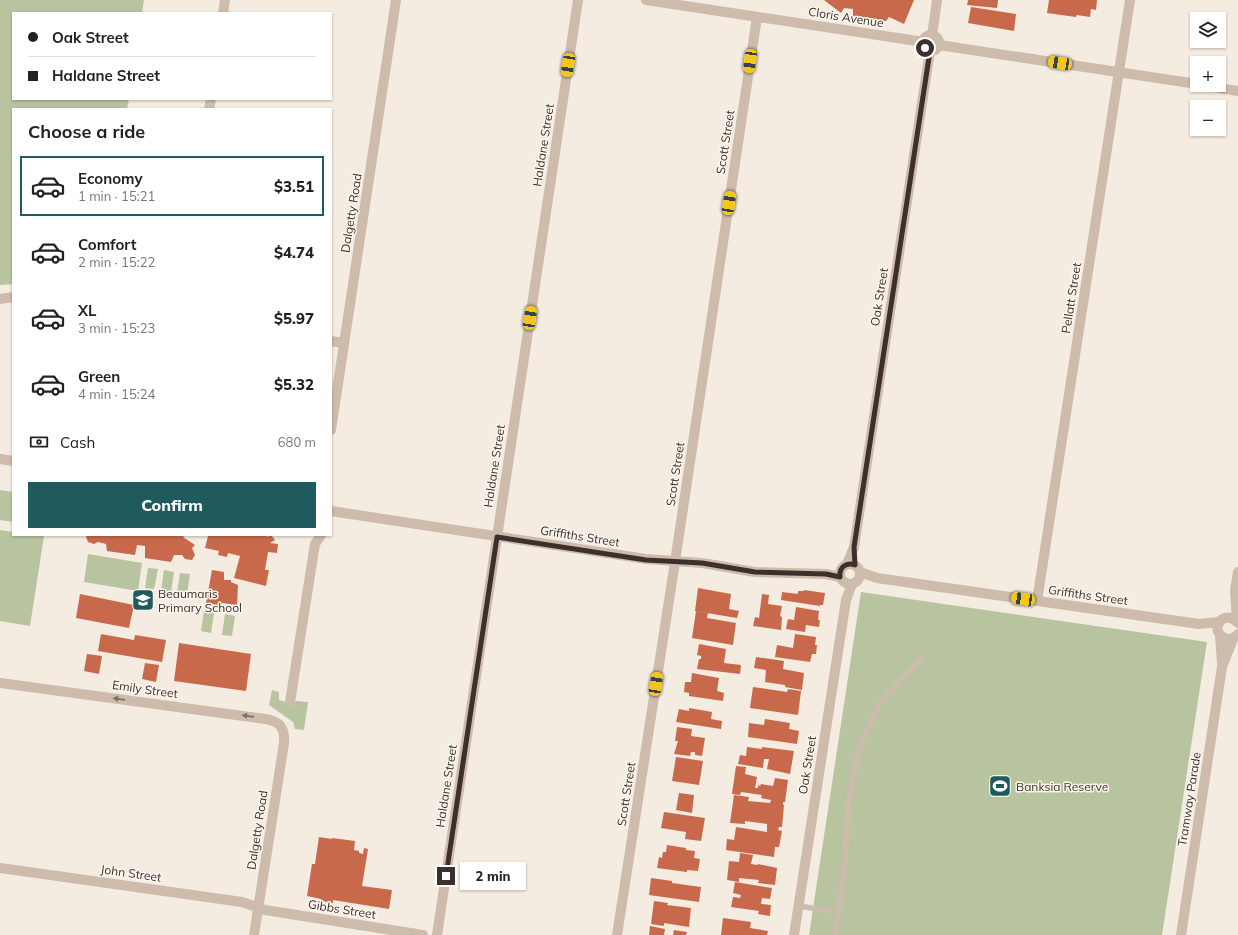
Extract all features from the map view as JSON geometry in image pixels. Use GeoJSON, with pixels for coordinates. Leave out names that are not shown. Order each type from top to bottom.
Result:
{"type":"FeatureCollection","features":[{"type":"Feature","properties":{"kind":"street"},"geometry":{"type":"LineString","coordinates":[[223,12],[225,0]]}},
{"type":"Feature","properties":{"kind":"street","name":"Dalgetty Road"},"geometry":{"type":"LineString","coordinates":[[332,423],[396,0]]}},
{"type":"Feature","properties":{"kind":"street","name":"Haldane Street"},"geometry":{"type":"LineString","coordinates":[[437,935],[578,0]]}},
{"type":"Feature","properties":{"kind":"street","name":"Cloris Avenue"},"geometry":{"type":"LineString","coordinates":[[646,0],[924,42]]}},
{"type":"Feature","properties":{"kind":"street"},"geometry":{"type":"LineString","coordinates":[[932,36],[938,0]]}},
{"type":"Feature","properties":{"kind":"street","name":"Pellatt Street"},"geometry":{"type":"LineString","coordinates":[[1038,601],[1130,0]]}},
{"type":"Feature","properties":{"kind":"street","name":"Scott Street"},"geometry":{"type":"LineString","coordinates":[[617,935],[757,17]]}},
{"type":"Feature","properties":{"kind":"street"},"geometry":{"type":"LineString","coordinates":[[932,36],[928,36],[924,42],[925,48],[930,51],[935,51],[939,45]]}},
{"type":"Feature","properties":{"kind":"street"},"geometry":{"type":"LineString","coordinates":[[932,36],[938,40],[939,45]]}},
{"type":"Feature","properties":{"kind":"street"},"geometry":{"type":"LineString","coordinates":[[939,45],[1190,83]]}},
{"type":"Feature","properties":{"kind":"street","name":"Oak Street"},"geometry":{"type":"LineString","coordinates":[[794,935],[930,51]]}},
{"type":"Feature","properties":{"kind":"street"},"geometry":{"type":"LineString","coordinates":[[1226,89],[1238,91]]}},
{"type":"Feature","properties":{"kind":"street"},"geometry":{"type":"LineString","coordinates":[[0,299],[12,297]]}},
{"type":"Feature","properties":{"kind":"street"},"geometry":{"type":"LineString","coordinates":[[332,341],[344,343]]}},
{"type":"Feature","properties":{"kind":"street"},"geometry":{"type":"LineString","coordinates":[[0,459],[12,461]]}},
{"type":"Feature","properties":{"kind":"street","name":"Griffiths Street"},"geometry":{"type":"LineString","coordinates":[[332,511],[646,560],[702,563],[755,572],[850,574],[1220,627]]}},
{"type":"Feature","properties":{"kind":"street"},"geometry":{"type":"LineString","coordinates":[[290,702],[313,540]]}},
{"type":"Feature","properties":{"kind":"street","name":"Tramway Parade"},"geometry":{"type":"LineString","coordinates":[[1181,935],[1222,667],[1220,627],[1235,590],[1238,572]]}},
{"type":"Feature","properties":{"kind":"street","name":"Tramway Parade"},"geometry":{"type":"LineString","coordinates":[[1235,590],[1237,622]]}},
{"type":"Feature","properties":{"kind":"street"},"geometry":{"type":"LineString","coordinates":[[1237,622],[1230,617],[1220,627],[1226,639],[1237,635]]}},
{"type":"Feature","properties":{"kind":"street","name":"Tramway Parade"},"geometry":{"type":"LineString","coordinates":[[1222,667],[1237,635]]}},
{"type":"Feature","properties":{"kind":"street","name":"Emily Street"},"geometry":{"type":"LineString","coordinates":[[0,683],[270,719],[278,723],[283,729]]}},
{"type":"Feature","properties":{"kind":"street","name":"Dalgetty Road"},"geometry":{"type":"LineString","coordinates":[[254,935],[284,742],[285,734],[283,729]]}},
{"type":"Feature","properties":{"kind":"street","name":"John Street"},"geometry":{"type":"LineString","coordinates":[[0,868],[242,902],[258,907]]}},
{"type":"Feature","properties":{"kind":"street","name":"Gibbs Street"},"geometry":{"type":"LineString","coordinates":[[258,907],[270,911],[423,935]]}},
{"type":"Feature","properties":{"kind":"lane"},"geometry":{"type":"LineString","coordinates":[[835,935],[845,865],[848,805],[859,748],[880,702],[922,658]]}},
{"type":"Feature","properties":{"kind":"lane"},"geometry":{"type":"LineString","coordinates":[[798,906],[839,912]]}},
{"type":"Feature","properties":{"kind":"green space"},"geometry":{"type":"Polygon","coordinates":[[[0,0],[144,0],[142,12],[12,12],[12,100],[129,100],[127,108],[12,108],[12,284],[0,285],[0,0]]]}},
{"type":"Feature","properties":{"kind":"green space"},"geometry":{"type":"Polygon","coordinates":[[[0,490],[12,492],[12,522],[0,520],[0,490]]]}},
{"type":"Feature","properties":{"kind":"green space"},"geometry":{"type":"Polygon","coordinates":[[[0,530],[12,532],[12,536],[44,536],[30,626],[0,621],[0,530]]]}},
{"type":"Feature","properties":{"kind":"green space"},"geometry":{"type":"Polygon","coordinates":[[[88,554],[142,563],[138,591],[84,582],[88,554]]]}},
{"type":"Feature","properties":{"kind":"green space"},"geometry":{"type":"Polygon","coordinates":[[[148,568],[158,569],[154,589],[145,588],[148,568]]]}},
{"type":"Feature","properties":{"kind":"green space"},"geometry":{"type":"Polygon","coordinates":[[[164,570],[174,572],[171,592],[161,591],[164,570]]]}},
{"type":"Feature","properties":{"kind":"green space"},"geometry":{"type":"Polygon","coordinates":[[[180,573],[190,574],[187,595],[177,593],[180,573]]]}},
{"type":"Feature","properties":{"kind":"green space","name":"Banksia Reserve"},"geometry":{"type":"Polygon","coordinates":[[[861,592],[1207,642],[1162,935],[809,935],[861,592]]]}},
{"type":"Feature","properties":{"kind":"green space"},"geometry":{"type":"Polygon","coordinates":[[[204,611],[214,613],[211,633],[201,631],[204,611]]]}},
{"type":"Feature","properties":{"kind":"green space"},"geometry":{"type":"Polygon","coordinates":[[[225,614],[235,616],[232,636],[222,635],[225,614]]]}},
{"type":"Feature","properties":{"kind":"green space"},"geometry":{"type":"Polygon","coordinates":[[[272,690],[279,692],[279,700],[289,703],[297,701],[308,702],[304,730],[295,729],[293,722],[269,705],[272,690]]]}},
{"type":"Feature","properties":{"kind":"building"},"geometry":{"type":"Polygon","coordinates":[[[824,0],[914,0],[904,24],[889,17],[886,21],[853,16],[853,9],[844,8],[841,13],[824,0]]]}},
{"type":"Feature","properties":{"kind":"building"},"geometry":{"type":"Polygon","coordinates":[[[968,0],[998,0],[997,8],[967,5],[968,0]]]}},
{"type":"Feature","properties":{"kind":"building"},"geometry":{"type":"Polygon","coordinates":[[[1049,0],[1097,0],[1096,10],[1091,9],[1090,17],[1077,15],[1076,17],[1047,13],[1049,0]]]}},
{"type":"Feature","properties":{"kind":"building"},"geometry":{"type":"Polygon","coordinates":[[[971,7],[1016,14],[1014,31],[968,23],[971,7]]]}},
{"type":"Feature","properties":{"kind":"building"},"geometry":{"type":"Polygon","coordinates":[[[184,536],[183,537],[195,545],[192,548],[195,555],[192,560],[185,559],[182,555],[174,555],[171,562],[145,558],[145,546],[137,545],[135,555],[107,551],[106,544],[98,542],[94,544],[88,542],[86,537],[184,536]]]}},
{"type":"Feature","properties":{"kind":"building"},"geometry":{"type":"Polygon","coordinates":[[[208,536],[272,536],[275,540],[270,543],[278,544],[277,553],[268,552],[265,570],[269,570],[266,586],[234,578],[240,556],[228,553],[227,557],[218,555],[219,551],[205,548],[208,536]]]}},
{"type":"Feature","properties":{"kind":"building"},"geometry":{"type":"Polygon","coordinates":[[[212,570],[224,572],[224,580],[231,580],[231,582],[238,585],[237,605],[222,603],[222,606],[206,603],[212,570]]]}},
{"type":"Feature","properties":{"kind":"building"},"geometry":{"type":"Polygon","coordinates":[[[698,588],[731,594],[729,609],[739,611],[737,618],[695,611],[698,588]]]}},
{"type":"Feature","properties":{"kind":"building"},"geometry":{"type":"Polygon","coordinates":[[[804,590],[825,593],[823,605],[820,606],[781,600],[782,592],[798,594],[798,591],[804,590]]]}},
{"type":"Feature","properties":{"kind":"building"},"geometry":{"type":"Polygon","coordinates":[[[80,594],[134,605],[129,628],[76,618],[80,594]]]}},
{"type":"Feature","properties":{"kind":"building"},"geometry":{"type":"Polygon","coordinates":[[[762,594],[769,595],[768,604],[782,606],[780,616],[782,617],[781,630],[753,626],[755,617],[759,618],[762,594]]]}},
{"type":"Feature","properties":{"kind":"building"},"geometry":{"type":"Polygon","coordinates":[[[796,607],[819,611],[819,627],[806,625],[805,632],[786,629],[788,619],[794,620],[796,607]]]}},
{"type":"Feature","properties":{"kind":"building"},"geometry":{"type":"Polygon","coordinates":[[[696,611],[708,613],[707,618],[736,623],[733,645],[692,638],[696,611]]]}},
{"type":"Feature","properties":{"kind":"building"},"geometry":{"type":"Polygon","coordinates":[[[101,634],[134,640],[135,635],[166,640],[162,662],[98,651],[101,634]]]}},
{"type":"Feature","properties":{"kind":"building"},"geometry":{"type":"Polygon","coordinates":[[[795,634],[816,637],[816,654],[812,654],[810,662],[775,657],[777,645],[793,648],[795,634]]]}},
{"type":"Feature","properties":{"kind":"building"},"geometry":{"type":"Polygon","coordinates":[[[179,643],[251,654],[246,691],[174,681],[179,643]]]}},
{"type":"Feature","properties":{"kind":"building"},"geometry":{"type":"Polygon","coordinates":[[[699,644],[726,649],[724,663],[741,665],[740,674],[697,669],[699,659],[701,659],[701,656],[697,655],[699,644]]]}},
{"type":"Feature","properties":{"kind":"building"},"geometry":{"type":"Polygon","coordinates":[[[87,654],[102,656],[99,674],[84,671],[87,654]]]}},
{"type":"Feature","properties":{"kind":"building"},"geometry":{"type":"Polygon","coordinates":[[[756,657],[784,661],[783,669],[804,673],[802,690],[785,687],[785,685],[765,682],[766,670],[754,668],[756,657]]]}},
{"type":"Feature","properties":{"kind":"building"},"geometry":{"type":"Polygon","coordinates":[[[145,663],[159,665],[156,682],[142,679],[145,663]]]}},
{"type":"Feature","properties":{"kind":"building"},"geometry":{"type":"Polygon","coordinates":[[[692,673],[719,678],[717,691],[724,693],[723,701],[689,696],[689,693],[684,692],[685,682],[691,682],[692,673]]]}},
{"type":"Feature","properties":{"kind":"building"},"geometry":{"type":"Polygon","coordinates":[[[753,687],[787,692],[788,689],[801,691],[798,715],[750,708],[753,687]]]}},
{"type":"Feature","properties":{"kind":"building"},"geometry":{"type":"Polygon","coordinates":[[[689,708],[712,712],[711,719],[722,721],[721,729],[676,722],[679,709],[689,711],[689,708]]]}},
{"type":"Feature","properties":{"kind":"building"},"geometry":{"type":"Polygon","coordinates":[[[765,719],[790,723],[789,729],[799,731],[797,744],[748,737],[749,723],[764,725],[765,719]]]}},
{"type":"Feature","properties":{"kind":"building"},"geometry":{"type":"Polygon","coordinates":[[[677,727],[692,729],[691,736],[705,738],[702,756],[695,755],[695,752],[691,752],[690,756],[674,754],[678,741],[675,741],[677,727]]]}},
{"type":"Feature","properties":{"kind":"building"},"geometry":{"type":"Polygon","coordinates":[[[747,747],[762,749],[762,747],[794,751],[790,774],[767,769],[769,759],[764,759],[763,768],[738,764],[740,755],[746,756],[747,747]]]}},
{"type":"Feature","properties":{"kind":"building"},"geometry":{"type":"Polygon","coordinates":[[[676,757],[703,761],[699,785],[672,781],[676,757]]]}},
{"type":"Feature","properties":{"kind":"building"},"geometry":{"type":"Polygon","coordinates":[[[736,766],[746,767],[745,774],[757,777],[755,788],[758,788],[758,785],[760,786],[761,784],[773,786],[775,778],[788,780],[785,802],[783,802],[782,827],[779,827],[778,830],[782,831],[779,847],[775,847],[774,857],[726,850],[727,839],[734,840],[736,827],[767,832],[767,824],[745,821],[745,824],[730,823],[734,795],[749,797],[748,801],[770,803],[771,800],[761,798],[762,795],[741,792],[740,795],[732,794],[736,766]]]}},
{"type":"Feature","properties":{"kind":"building"},"geometry":{"type":"Polygon","coordinates":[[[679,793],[694,795],[692,813],[676,810],[679,793]]]}},
{"type":"Feature","properties":{"kind":"building"},"geometry":{"type":"Polygon","coordinates":[[[664,812],[705,818],[701,841],[685,839],[686,832],[661,828],[664,812]]]}},
{"type":"Feature","properties":{"kind":"building"},"geometry":{"type":"Polygon","coordinates":[[[319,837],[355,841],[354,850],[363,854],[364,848],[368,849],[362,886],[392,890],[389,909],[333,900],[333,903],[307,896],[312,864],[315,864],[319,837]]]}},
{"type":"Feature","properties":{"kind":"building"},"geometry":{"type":"Polygon","coordinates":[[[667,845],[695,851],[694,858],[700,859],[698,871],[687,870],[687,872],[657,868],[659,857],[662,858],[663,852],[666,852],[667,845]]]}},
{"type":"Feature","properties":{"kind":"building"},"geometry":{"type":"Polygon","coordinates":[[[740,853],[753,855],[751,864],[777,868],[775,885],[758,883],[759,880],[739,878],[739,882],[727,880],[729,861],[739,862],[740,853]]]}},
{"type":"Feature","properties":{"kind":"building"},"geometry":{"type":"Polygon","coordinates":[[[651,878],[672,881],[672,883],[701,887],[699,902],[649,895],[651,878]]]}},
{"type":"Feature","properties":{"kind":"building"},"geometry":{"type":"Polygon","coordinates":[[[735,882],[772,888],[770,899],[762,898],[761,904],[771,905],[770,916],[758,914],[759,911],[731,907],[733,897],[740,898],[741,895],[733,893],[735,882]]]}},
{"type":"Feature","properties":{"kind":"building"},"geometry":{"type":"Polygon","coordinates":[[[654,901],[668,903],[667,905],[691,908],[689,927],[664,923],[664,926],[651,924],[654,901]]]}},
{"type":"Feature","properties":{"kind":"building"},"geometry":{"type":"Polygon","coordinates":[[[723,918],[751,922],[750,928],[768,931],[767,935],[721,935],[723,918]]]}},
{"type":"Feature","properties":{"kind":"building"},"geometry":{"type":"Polygon","coordinates":[[[650,926],[665,929],[664,935],[649,935],[650,926]]]}},
{"type":"Feature","properties":{"kind":"building"},"geometry":{"type":"Polygon","coordinates":[[[674,930],[687,932],[686,935],[673,935],[674,930]]]}},
{"type":"Feature","properties":{"kind":"place","name":"Beaumaris Primary School"},"geometry":{"type":"Point","coordinates":[143,600]}},
{"type":"Feature","properties":{"kind":"place","name":"Banksia Reserve"},"geometry":{"type":"Point","coordinates":[1000,786]}},
{"type":"Feature","properties":{"kind":"route"},"geometry":{"type":"LineString","coordinates":[[446,876],[497,537],[646,560],[702,563],[755,572],[826,574],[840,577],[840,569],[842,567],[847,564],[855,565],[854,547],[930,51],[925,48]]}}]}
